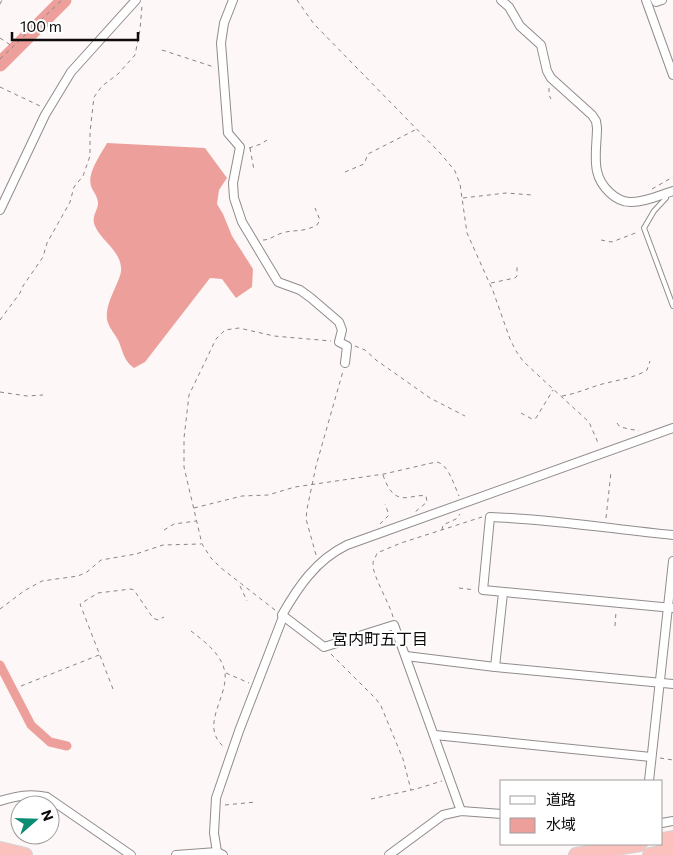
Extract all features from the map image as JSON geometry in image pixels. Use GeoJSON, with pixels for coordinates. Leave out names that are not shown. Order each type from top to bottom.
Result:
{"type":"FeatureCollection","features":[{"type":"Feature","properties":{"kind":"highway"},"geometry":{"type":"LineString","coordinates":[[576,855],[634,845]]}},
{"type":"Feature","properties":{"kind":"highway"},"geometry":{"type":"LineString","coordinates":[[0,848],[25,855]]}},
{"type":"Feature","properties":{"kind":"highway"},"geometry":{"type":"LineString","coordinates":[[650,855],[673,851]]}},
{"type":"Feature","properties":{"kind":"street"},"geometry":{"type":"LineString","coordinates":[[233,0],[222,31],[221,43],[228,133],[240,147],[233,183],[234,198],[242,222],[278,282],[300,290],[339,322],[342,330],[339,342],[347,346],[345,362]]}},
{"type":"Feature","properties":{"kind":"street"},"geometry":{"type":"LineString","coordinates":[[501,0],[508,7],[520,26],[541,45],[547,71],[552,79],[592,115],[596,121],[597,171],[607,190],[618,199],[630,202],[646,200],[669,192]]}},
{"type":"Feature","properties":{"kind":"street"},"geometry":{"type":"LineString","coordinates":[[646,0],[673,75]]}},
{"type":"Feature","properties":{"kind":"street"},"geometry":{"type":"LineString","coordinates":[[655,0],[656,2],[662,0]]}},
{"type":"Feature","properties":{"kind":"street"},"geometry":{"type":"LineString","coordinates":[[0,210],[48,110],[71,72],[139,2]]}},
{"type":"Feature","properties":{"kind":"street"},"geometry":{"type":"LineString","coordinates":[[176,855],[220,853],[214,833],[216,798],[282,616],[294,594],[318,563],[347,545],[673,428]]}},
{"type":"Feature","properties":{"kind":"street"},"geometry":{"type":"LineString","coordinates":[[670,607],[483,590],[490,516],[533,518],[673,535]]}},
{"type":"Feature","properties":{"kind":"street"},"geometry":{"type":"LineString","coordinates":[[649,780],[670,607],[673,561]]}},
{"type":"Feature","properties":{"kind":"street"},"geometry":{"type":"LineString","coordinates":[[495,667],[503,593]]}},
{"type":"Feature","properties":{"kind":"street"},"geometry":{"type":"LineString","coordinates":[[282,616],[324,647],[394,625],[461,811]]}},
{"type":"Feature","properties":{"kind":"street"},"geometry":{"type":"LineString","coordinates":[[406,656],[495,667],[673,684]]}},
{"type":"Feature","properties":{"kind":"street"},"geometry":{"type":"LineString","coordinates":[[435,735],[651,757]]}},
{"type":"Feature","properties":{"kind":"street"},"geometry":{"type":"LineString","coordinates":[[0,801],[23,794],[47,797],[132,855]]}},
{"type":"Feature","properties":{"kind":"street"},"geometry":{"type":"LineString","coordinates":[[389,855],[443,815],[461,811],[500,814]]}},
{"type":"Feature","properties":{"kind":"lane"},"geometry":{"type":"LineString","coordinates":[[669,192],[644,228],[673,306]]}},
{"type":"Feature","properties":{"kind":"path"},"geometry":{"type":"LineString","coordinates":[[0,4],[2,0]]}},
{"type":"Feature","properties":{"kind":"path"},"geometry":{"type":"LineString","coordinates":[[0,59],[62,0]]}},
{"type":"Feature","properties":{"kind":"path"},"geometry":{"type":"LineString","coordinates":[[297,0],[314,24],[441,154],[454,172],[460,184],[467,233],[489,284],[494,291],[510,340],[524,361],[594,428],[602,453]]}},
{"type":"Feature","properties":{"kind":"path"},"geometry":{"type":"LineString","coordinates":[[0,320],[46,252],[47,243],[70,202],[74,186],[83,176],[90,156],[90,132],[94,97],[102,86],[118,74],[135,55],[140,30],[139,2]]}},
{"type":"Feature","properties":{"kind":"path"},"geometry":{"type":"LineString","coordinates":[[0,38],[13,46]]}},
{"type":"Feature","properties":{"kind":"path"},"geometry":{"type":"LineString","coordinates":[[162,50],[223,68]]}},
{"type":"Feature","properties":{"kind":"path"},"geometry":{"type":"LineString","coordinates":[[552,79],[550,81],[549,95],[552,99]]}},
{"type":"Feature","properties":{"kind":"path"},"geometry":{"type":"LineString","coordinates":[[0,87],[48,110]]}},
{"type":"Feature","properties":{"kind":"path"},"geometry":{"type":"LineString","coordinates":[[345,172],[364,164],[368,154],[416,129]]}},
{"type":"Feature","properties":{"kind":"path"},"geometry":{"type":"LineString","coordinates":[[240,147],[249,148],[266,140]]}},
{"type":"Feature","properties":{"kind":"path"},"geometry":{"type":"LineString","coordinates":[[249,148],[254,170]]}},
{"type":"Feature","properties":{"kind":"path"},"geometry":{"type":"LineString","coordinates":[[646,200],[645,196],[651,190],[673,177]]}},
{"type":"Feature","properties":{"kind":"path"},"geometry":{"type":"LineString","coordinates":[[462,198],[506,193],[532,195]]}},
{"type":"Feature","properties":{"kind":"path"},"geometry":{"type":"LineString","coordinates":[[252,239],[267,240],[287,232],[299,232],[312,228],[319,223],[315,208]]}},
{"type":"Feature","properties":{"kind":"path"},"geometry":{"type":"LineString","coordinates":[[601,240],[612,242],[644,228]]}},
{"type":"Feature","properties":{"kind":"path"},"geometry":{"type":"LineString","coordinates":[[489,284],[515,278],[517,276],[517,267]]}},
{"type":"Feature","properties":{"kind":"path"},"geometry":{"type":"LineString","coordinates":[[282,616],[211,558],[202,544],[184,467],[184,445],[189,394],[221,332],[230,328],[239,328],[274,336],[339,342]]}},
{"type":"Feature","properties":{"kind":"path"},"geometry":{"type":"LineString","coordinates":[[347,346],[360,347],[430,398],[465,416]]}},
{"type":"Feature","properties":{"kind":"path"},"geometry":{"type":"LineString","coordinates":[[562,396],[576,394],[634,376],[648,370],[650,361]]}},
{"type":"Feature","properties":{"kind":"path"},"geometry":{"type":"LineString","coordinates":[[318,563],[306,518],[316,466],[345,362]]}},
{"type":"Feature","properties":{"kind":"path"},"geometry":{"type":"LineString","coordinates":[[521,413],[532,419],[536,418],[554,389]]}},
{"type":"Feature","properties":{"kind":"path"},"geometry":{"type":"LineString","coordinates":[[0,392],[27,396],[43,395]]}},
{"type":"Feature","properties":{"kind":"path"},"geometry":{"type":"LineString","coordinates":[[617,424],[630,430],[643,431]]}},
{"type":"Feature","properties":{"kind":"path"},"geometry":{"type":"LineString","coordinates":[[193,508],[242,496],[268,495],[295,486],[383,474],[439,462],[444,466],[466,506],[456,518],[443,525],[442,530]]}},
{"type":"Feature","properties":{"kind":"path"},"geometry":{"type":"LineString","coordinates":[[605,528],[611,472]]}},
{"type":"Feature","properties":{"kind":"path"},"geometry":{"type":"LineString","coordinates":[[383,474],[390,492],[397,497],[426,496],[428,499],[425,505],[410,514]]}},
{"type":"Feature","properties":{"kind":"path"},"geometry":{"type":"LineString","coordinates":[[380,524],[389,515],[385,504]]}},
{"type":"Feature","properties":{"kind":"path"},"geometry":{"type":"LineString","coordinates":[[394,625],[390,604],[384,596],[374,568],[373,562],[377,553],[400,543],[490,516]]}},
{"type":"Feature","properties":{"kind":"path"},"geometry":{"type":"LineString","coordinates":[[164,530],[174,524],[196,521]]}},
{"type":"Feature","properties":{"kind":"path"},"geometry":{"type":"LineString","coordinates":[[0,609],[24,591],[42,581],[78,576],[87,572],[101,560],[136,554],[163,544],[202,544]]}},
{"type":"Feature","properties":{"kind":"path"},"geometry":{"type":"LineString","coordinates":[[241,584],[240,587],[247,601]]}},
{"type":"Feature","properties":{"kind":"path"},"geometry":{"type":"LineString","coordinates":[[459,588],[483,590]]}},
{"type":"Feature","properties":{"kind":"path"},"geometry":{"type":"LineString","coordinates":[[113,689],[80,604],[98,593],[131,589],[134,590],[153,618],[158,620],[164,618]]}},
{"type":"Feature","properties":{"kind":"path"},"geometry":{"type":"LineString","coordinates":[[615,626],[617,603]]}},
{"type":"Feature","properties":{"kind":"path"},"geometry":{"type":"LineString","coordinates":[[191,631],[216,654],[225,673],[223,689],[213,726],[217,741],[232,752]]}},
{"type":"Feature","properties":{"kind":"path"},"geometry":{"type":"LineString","coordinates":[[324,647],[376,699],[398,746],[411,790]]}},
{"type":"Feature","properties":{"kind":"path"},"geometry":{"type":"LineString","coordinates":[[21,686],[100,655]]}},
{"type":"Feature","properties":{"kind":"path"},"geometry":{"type":"LineString","coordinates":[[225,673],[243,680],[256,688]]}},
{"type":"Feature","properties":{"kind":"path"},"geometry":{"type":"LineString","coordinates":[[651,757],[673,760]]}},
{"type":"Feature","properties":{"kind":"path"},"geometry":{"type":"LineString","coordinates":[[371,799],[450,779]]}},
{"type":"Feature","properties":{"kind":"path"},"geometry":{"type":"LineString","coordinates":[[215,806],[256,802]]}},
{"type":"Feature","properties":{"kind":"water"},"geometry":{"type":"Polygon","coordinates":[[[107,143],[205,148],[227,178],[219,190],[217,204],[232,236],[253,269],[252,287],[236,298],[222,279],[210,278],[145,362],[134,368],[126,360],[107,319],[111,297],[121,272],[120,261],[114,250],[98,232],[94,223],[98,201],[90,181],[95,164],[107,143]]]}},
{"type":"Feature","properties":{"kind":"waterway"},"geometry":{"type":"LineString","coordinates":[[0,64],[64,0]]}},
{"type":"Feature","properties":{"kind":"waterway"},"geometry":{"type":"LineString","coordinates":[[0,665],[31,725],[50,742],[67,746]]}},
{"type":"Feature","properties":{"kind":"district","name":"宮内町五丁目"},"geometry":{"type":"Point","coordinates":[380,639]}}]}
